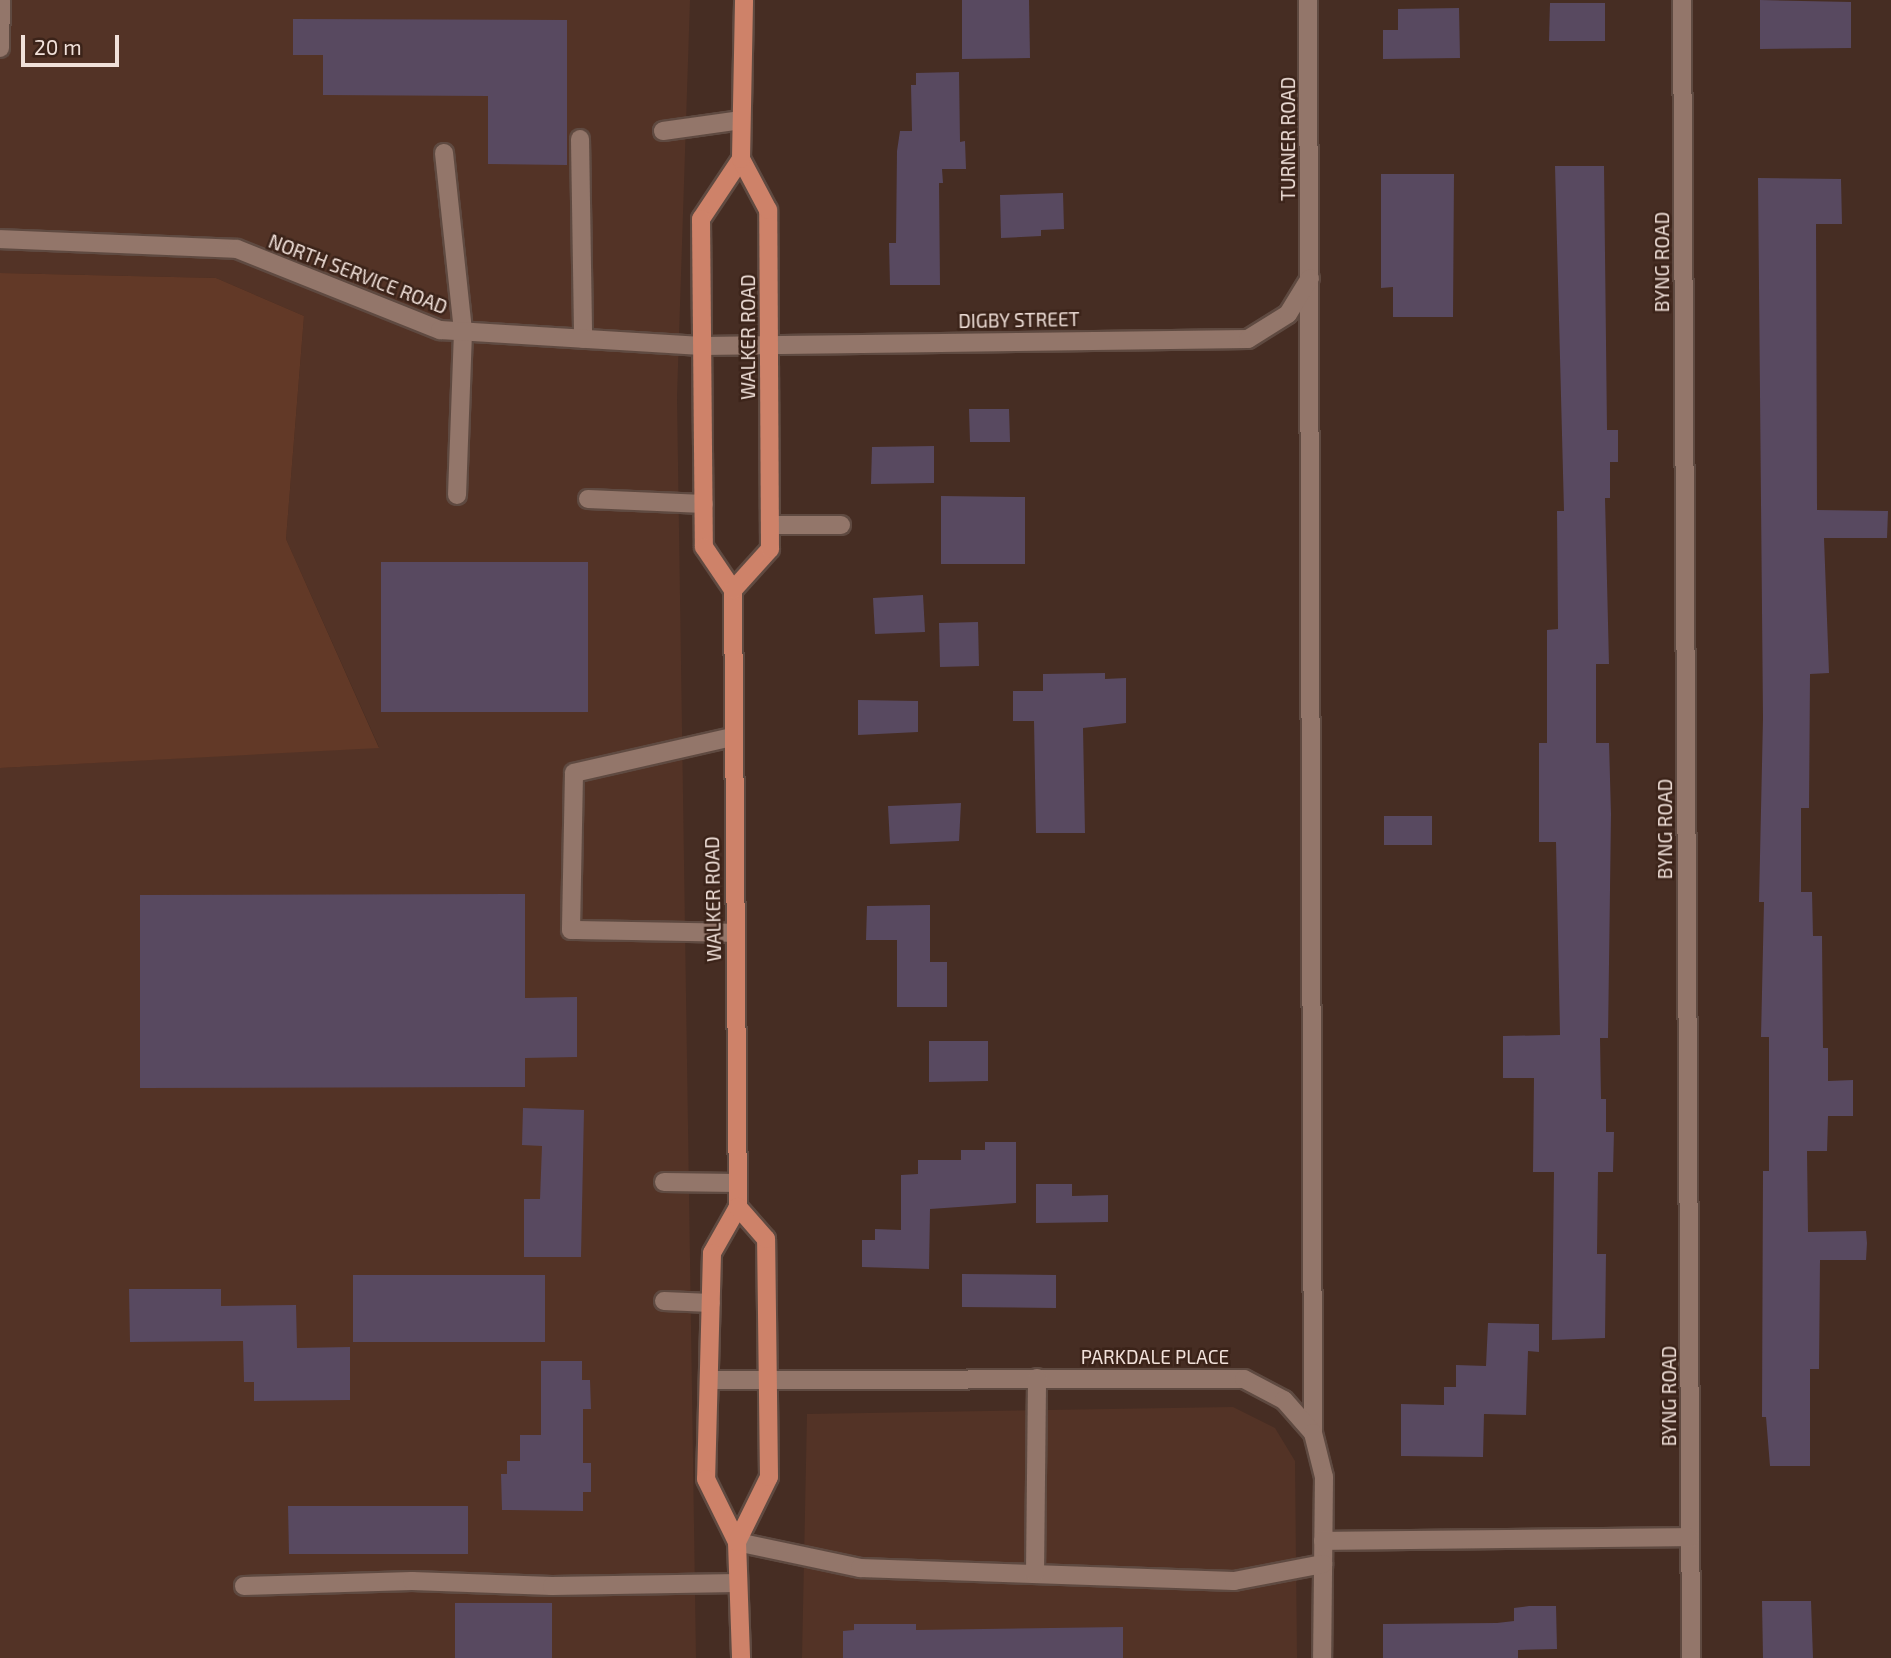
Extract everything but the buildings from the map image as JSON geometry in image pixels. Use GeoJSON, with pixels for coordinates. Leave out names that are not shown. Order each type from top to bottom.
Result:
{"type":"FeatureCollection","features":[{"type":"Feature","properties":{"kind":"main road","name":"WALKER ROAD"},"geometry":{"type":"LineString","coordinates":[[738,1207],[732,737],[733,590],[770,549],[768,210],[741,159],[744,0]]}},
{"type":"Feature","properties":{"kind":"main road"},"geometry":{"type":"LineString","coordinates":[[733,590],[704,547],[701,219],[741,159]]}},
{"type":"Feature","properties":{"kind":"main road"},"geometry":{"type":"LineString","coordinates":[[737,1542],[769,1477],[766,1239],[738,1207],[712,1253],[706,1479],[737,1542],[741,1658]]}},
{"type":"Feature","properties":{"kind":"street"},"geometry":{"type":"LineString","coordinates":[[0,48],[1,0]]}},
{"type":"Feature","properties":{"kind":"street","name":"TURNER ROAD"},"geometry":{"type":"LineString","coordinates":[[1308,0],[1313,1433]]}},
{"type":"Feature","properties":{"kind":"street","name":"BYNG ROAD"},"geometry":{"type":"LineString","coordinates":[[1682,0],[1691,1658]]}},
{"type":"Feature","properties":{"kind":"street"},"geometry":{"type":"LineString","coordinates":[[663,131],[741,120]]}},
{"type":"Feature","properties":{"kind":"street"},"geometry":{"type":"LineString","coordinates":[[580,139],[583,339]]}},
{"type":"Feature","properties":{"kind":"street"},"geometry":{"type":"LineString","coordinates":[[444,153],[463,332],[457,495]]}},
{"type":"Feature","properties":{"kind":"street","name":"NORTH SERVICE ROAD"},"geometry":{"type":"LineString","coordinates":[[0,239],[237,249],[440,330],[702,346]]}},
{"type":"Feature","properties":{"kind":"street","name":"DIGBY STREET"},"geometry":{"type":"LineString","coordinates":[[702,346],[1248,339],[1288,314],[1310,278]]}},
{"type":"Feature","properties":{"kind":"street"},"geometry":{"type":"LineString","coordinates":[[588,499],[704,504]]}},
{"type":"Feature","properties":{"kind":"street"},"geometry":{"type":"LineString","coordinates":[[770,525],[841,525]]}},
{"type":"Feature","properties":{"kind":"street"},"geometry":{"type":"LineString","coordinates":[[732,737],[574,774],[571,930],[734,933]]}},
{"type":"Feature","properties":{"kind":"street"},"geometry":{"type":"LineString","coordinates":[[664,1182],[737,1183]]}},
{"type":"Feature","properties":{"kind":"street"},"geometry":{"type":"LineString","coordinates":[[664,1301],[710,1303]]}},
{"type":"Feature","properties":{"kind":"street"},"geometry":{"type":"LineString","coordinates":[[1035,1574],[1037,1378]]}},
{"type":"Feature","properties":{"kind":"street","name":"PARKDALE PLACE"},"geometry":{"type":"LineString","coordinates":[[709,1380],[1244,1379],[1284,1400],[1313,1433],[1324,1477],[1323,1541]]}},
{"type":"Feature","properties":{"kind":"street"},"geometry":{"type":"LineString","coordinates":[[1322,1658],[1323,1541],[1690,1537]]}},
{"type":"Feature","properties":{"kind":"street"},"geometry":{"type":"LineString","coordinates":[[737,1542],[860,1569],[1234,1581],[1323,1564]]}},
{"type":"Feature","properties":{"kind":"street"},"geometry":{"type":"LineString","coordinates":[[244,1586],[412,1581],[552,1586],[738,1583]]}},
{"type":"Feature","properties":{"kind":"shaded area"},"geometry":{"type":"Polygon","coordinates":[[[0,0],[690,0],[677,397],[696,1658],[0,1658],[0,768],[379,747],[286,539],[304,316],[216,278],[0,273],[0,0]]]}},
{"type":"Feature","properties":{"kind":"shaded area"},"geometry":{"type":"Polygon","coordinates":[[[0,273],[216,278],[304,316],[286,539],[379,748],[0,768],[0,273]]]}},
{"type":"Feature","properties":{"kind":"shaded area"},"geometry":{"type":"Polygon","coordinates":[[[1233,1407],[1275,1428],[1295,1461],[1297,1658],[802,1658],[807,1414],[1233,1407]]]}}]}
